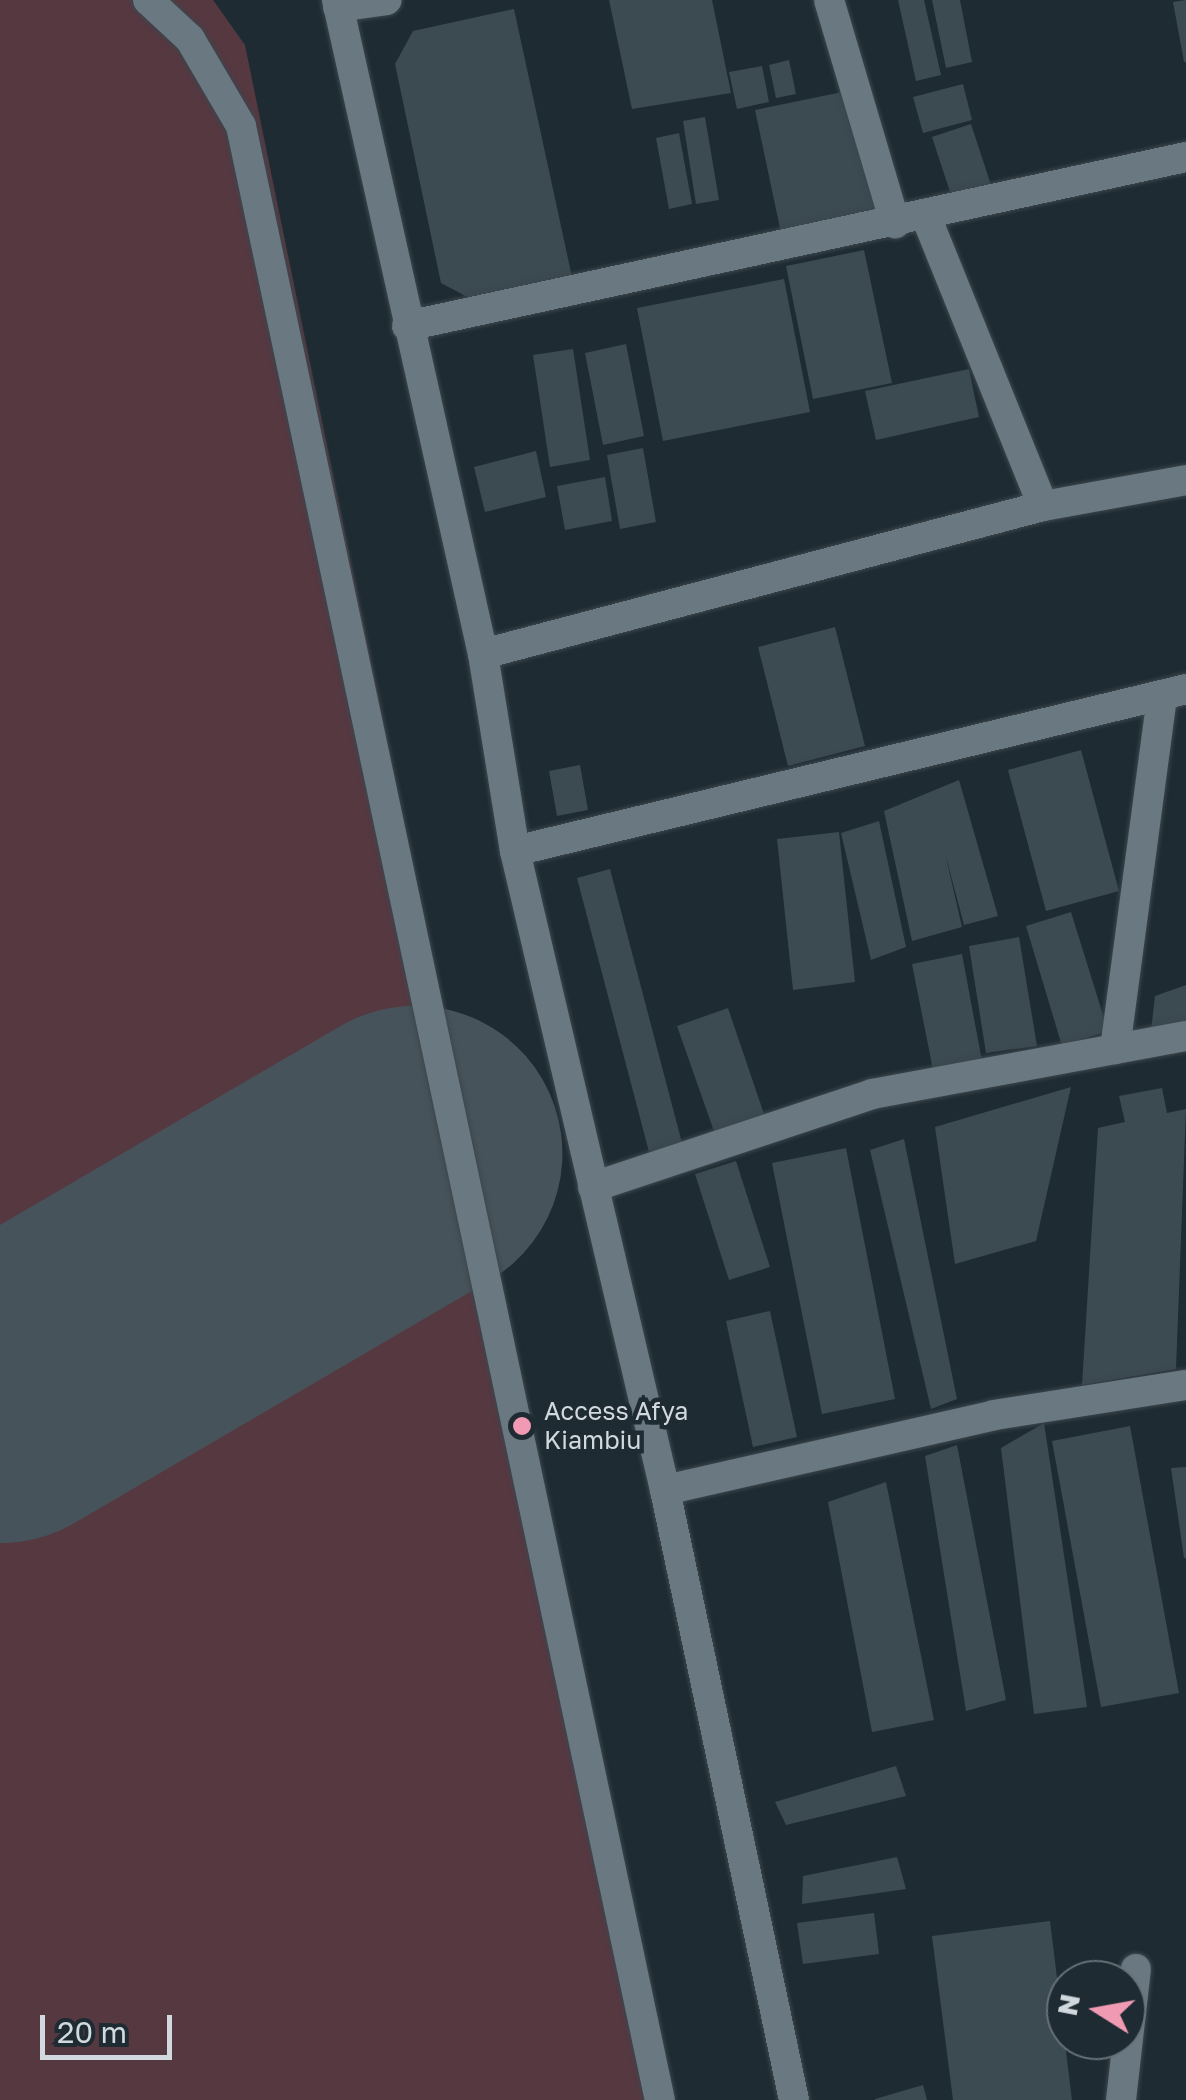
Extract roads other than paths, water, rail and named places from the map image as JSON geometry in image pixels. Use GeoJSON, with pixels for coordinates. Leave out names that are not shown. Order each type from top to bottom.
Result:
{"type":"FeatureCollection","features":[{"type":"Feature","properties":{"kind":"street"},"geometry":{"type":"LineString","coordinates":[[148,0],[190,40],[241,126],[660,2100]]}},
{"type":"Feature","properties":{"kind":"street"},"geometry":{"type":"LineString","coordinates":[[387,0],[337,4],[483,654],[515,852],[665,1490],[794,2100]]}},
{"type":"Feature","properties":{"kind":"street"},"geometry":{"type":"LineString","coordinates":[[829,0],[895,223]]}},
{"type":"Feature","properties":{"kind":"street"},"geometry":{"type":"LineString","coordinates":[[407,326],[1186,157]]}},
{"type":"Feature","properties":{"kind":"street"},"geometry":{"type":"LineString","coordinates":[[925,214],[1043,506]]}},
{"type":"Feature","properties":{"kind":"street"},"geometry":{"type":"LineString","coordinates":[[483,654],[1043,506],[1186,480]]}},
{"type":"Feature","properties":{"kind":"street"},"geometry":{"type":"LineString","coordinates":[[515,852],[1174,692],[1115,1050]]}},
{"type":"Feature","properties":{"kind":"street"},"geometry":{"type":"LineString","coordinates":[[593,1186],[872,1094],[1186,1036]]}},
{"type":"Feature","properties":{"kind":"street"},"geometry":{"type":"LineString","coordinates":[[665,1490],[994,1415],[1186,1385]]}},
{"type":"Feature","properties":{"kind":"street"},"geometry":{"type":"LineString","coordinates":[[1121,2100],[1126,2060]]}},
{"type":"Feature","properties":{"kind":"place","name":"Access Afya Kiambiu"},"geometry":{"type":"Point","coordinates":[522,1426]}}]}
